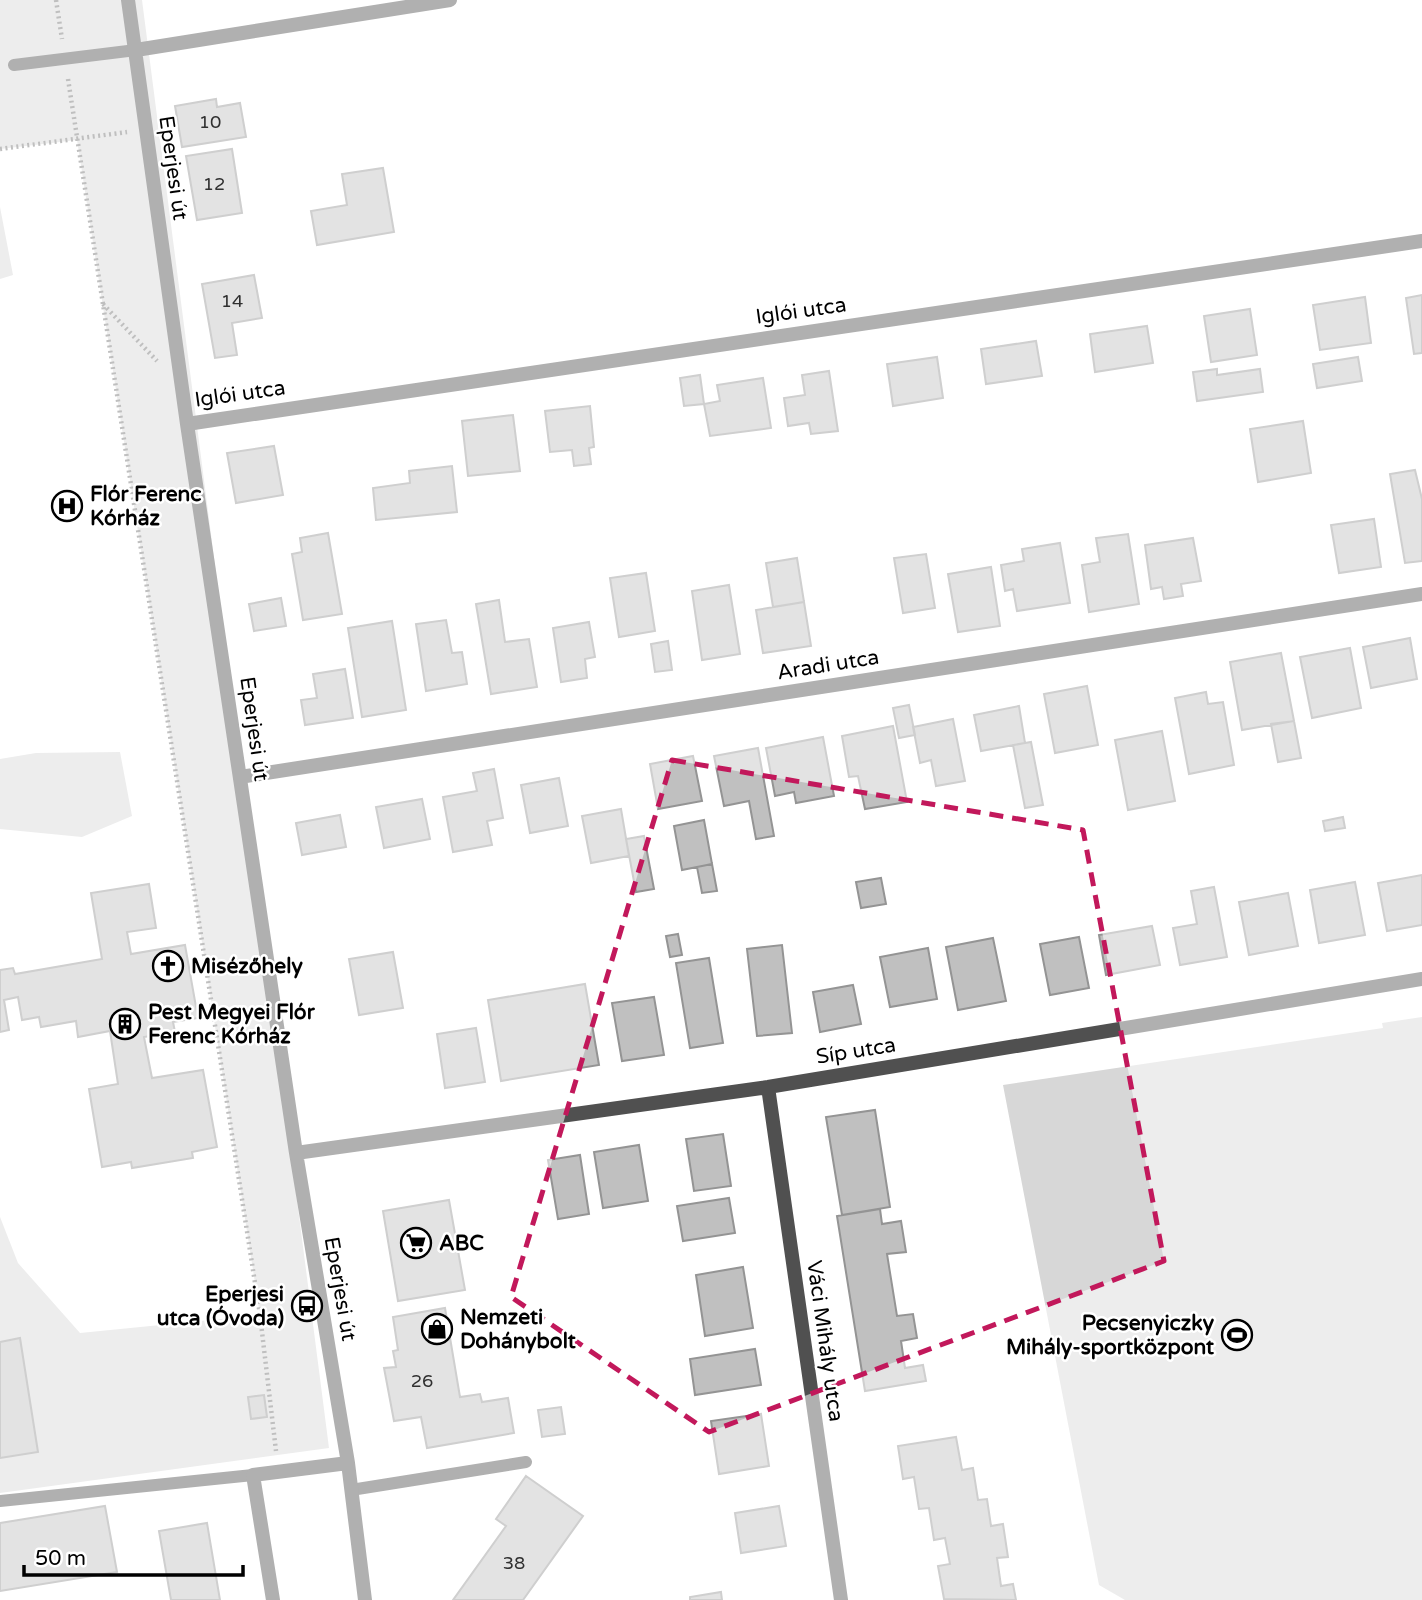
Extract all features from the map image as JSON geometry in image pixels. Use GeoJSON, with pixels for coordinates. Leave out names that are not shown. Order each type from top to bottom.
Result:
{"type":"FeatureCollection","features":[{"type":"Feature","properties":{"kind":"street","name":"Eperjesi út"},"geometry":{"type":"LineString","coordinates":[[128,0],[187,424],[296,1153],[348,1463],[365,1600]]}},
{"type":"Feature","properties":{"kind":"street"},"geometry":{"type":"LineString","coordinates":[[136,50],[450,0]]}},
{"type":"Feature","properties":{"kind":"street","name":"Iglói utca"},"geometry":{"type":"LineString","coordinates":[[187,424],[1422,241]]}},
{"type":"Feature","properties":{"kind":"street","name":"Aradi utca"},"geometry":{"type":"LineString","coordinates":[[240,777],[1422,594]]}},
{"type":"Feature","properties":{"kind":"street","name":"Síp utca"},"geometry":{"type":"LineString","coordinates":[[296,1153],[768,1087],[1422,979]]}},
{"type":"Feature","properties":{"kind":"street","name":"Váci Mihály utca"},"geometry":{"type":"LineString","coordinates":[[768,1087],[841,1600]]}},
{"type":"Feature","properties":{"kind":"street"},"geometry":{"type":"LineString","coordinates":[[273,1600],[253,1475],[348,1463]]}},
{"type":"Feature","properties":{"kind":"lane"},"geometry":{"type":"LineString","coordinates":[[15,65],[136,50]]}},
{"type":"Feature","properties":{"kind":"lane"},"geometry":{"type":"LineString","coordinates":[[351,1490],[526,1462]]}},
{"type":"Feature","properties":{"kind":"lane"},"geometry":{"type":"LineString","coordinates":[[0,1501],[253,1475]]}},
{"type":"Feature","properties":{"kind":"path"},"geometry":{"type":"LineString","coordinates":[[0,149],[147,130]]}},
{"type":"Feature","properties":{"kind":"path"},"geometry":{"type":"LineString","coordinates":[[77,139],[260,1315],[278,1472]]}},
{"type":"Feature","properties":{"kind":"path"},"geometry":{"type":"LineString","coordinates":[[103,303],[182,389]]}},
{"type":"Feature","properties":{"kind":"highlighted area"},"geometry":{"type":"Polygon","coordinates":[[[672,760],[1083,830],[1164,1261],[709,1432],[511,1297],[672,760]]]}},
{"type":"Feature","properties":{"kind":"shaded area"},"geometry":{"type":"Polygon","coordinates":[[[0,0],[142,0],[329,1448],[0,1493],[0,1217],[18,1263],[80,1333],[260,1315],[77,140],[0,149],[0,0]]]}},
{"type":"Feature","properties":{"kind":"shaded area"},"geometry":{"type":"Polygon","coordinates":[[[0,207],[13,275],[0,279],[0,207]]]}},
{"type":"Feature","properties":{"kind":"shaded area"},"geometry":{"type":"Polygon","coordinates":[[[120,752],[132,816],[82,837],[0,829],[0,759],[36,753],[120,752]]]}},
{"type":"Feature","properties":{"kind":"shaded area","name":"Pecsenyiczky Mihály-sportközpont"},"geometry":{"type":"Polygon","coordinates":[[[1422,1017],[1422,1600],[1125,1600],[1099,1585],[1003,1085],[1383,1028],[1382,1023],[1422,1017]]]}},
{"type":"Feature","properties":{"kind":"building"},"geometry":{"type":"Polygon","coordinates":[[[216,99],[217,107],[240,103],[246,137],[182,147],[175,106],[216,99]]]}},
{"type":"Feature","properties":{"kind":"building"},"geometry":{"type":"Polygon","coordinates":[[[232,149],[242,213],[197,220],[186,156],[232,149]]]}},
{"type":"Feature","properties":{"kind":"building"},"geometry":{"type":"Polygon","coordinates":[[[383,168],[394,232],[317,245],[311,211],[347,205],[342,174],[383,168]]]}},
{"type":"Feature","properties":{"kind":"building"},"geometry":{"type":"Polygon","coordinates":[[[254,275],[262,318],[232,323],[237,355],[215,358],[202,284],[254,275]]]}},
{"type":"Feature","properties":{"kind":"building"},"geometry":{"type":"Polygon","coordinates":[[[1422,295],[1422,353],[1414,354],[1406,298],[1422,295]]]}},
{"type":"Feature","properties":{"kind":"building"},"geometry":{"type":"Polygon","coordinates":[[[1365,297],[1371,343],[1320,350],[1313,305],[1365,297]]]}},
{"type":"Feature","properties":{"kind":"building"},"geometry":{"type":"Polygon","coordinates":[[[1250,309],[1257,355],[1211,362],[1204,316],[1250,309]]]}},
{"type":"Feature","properties":{"kind":"building"},"geometry":{"type":"Polygon","coordinates":[[[1147,326],[1153,363],[1095,372],[1090,334],[1147,326]]]}},
{"type":"Feature","properties":{"kind":"building"},"geometry":{"type":"Polygon","coordinates":[[[1036,341],[1042,376],[986,384],[981,349],[1036,341]]]}},
{"type":"Feature","properties":{"kind":"building"},"geometry":{"type":"Polygon","coordinates":[[[937,357],[943,398],[893,406],[887,364],[937,357]]]}},
{"type":"Feature","properties":{"kind":"building"},"geometry":{"type":"Polygon","coordinates":[[[1358,357],[1362,381],[1317,388],[1313,364],[1358,357]]]}},
{"type":"Feature","properties":{"kind":"building"},"geometry":{"type":"Polygon","coordinates":[[[1217,369],[1217,375],[1260,369],[1263,392],[1197,401],[1193,372],[1217,369]]]}},
{"type":"Feature","properties":{"kind":"building"},"geometry":{"type":"Polygon","coordinates":[[[829,371],[838,431],[811,434],[809,423],[788,426],[784,398],[805,395],[802,375],[829,371]]]}},
{"type":"Feature","properties":{"kind":"building"},"geometry":{"type":"Polygon","coordinates":[[[700,375],[704,404],[684,406],[680,378],[700,375]]]}},
{"type":"Feature","properties":{"kind":"building"},"geometry":{"type":"Polygon","coordinates":[[[763,378],[771,428],[710,436],[704,404],[720,401],[717,385],[763,378]]]}},
{"type":"Feature","properties":{"kind":"building"},"geometry":{"type":"Polygon","coordinates":[[[590,406],[594,447],[589,448],[591,464],[574,466],[572,450],[550,452],[545,411],[590,406]]]}},
{"type":"Feature","properties":{"kind":"building"},"geometry":{"type":"Polygon","coordinates":[[[513,415],[520,471],[468,476],[462,421],[513,415]]]}},
{"type":"Feature","properties":{"kind":"building"},"geometry":{"type":"Polygon","coordinates":[[[1303,421],[1311,473],[1258,482],[1250,429],[1303,421]]]}},
{"type":"Feature","properties":{"kind":"building"},"geometry":{"type":"Polygon","coordinates":[[[274,446],[283,495],[236,503],[227,453],[274,446]]]}},
{"type":"Feature","properties":{"kind":"building"},"geometry":{"type":"Polygon","coordinates":[[[452,466],[457,512],[376,520],[373,488],[410,483],[409,471],[452,466]]]}},
{"type":"Feature","properties":{"kind":"building"},"geometry":{"type":"Polygon","coordinates":[[[1415,470],[1422,499],[1422,561],[1405,563],[1390,474],[1415,470]]]}},
{"type":"Feature","properties":{"kind":"building"},"geometry":{"type":"Polygon","coordinates":[[[1374,519],[1381,567],[1339,573],[1331,525],[1374,519]]]}},
{"type":"Feature","properties":{"kind":"building"},"geometry":{"type":"Polygon","coordinates":[[[328,533],[342,614],[303,620],[292,554],[302,552],[300,538],[328,533]]]}},
{"type":"Feature","properties":{"kind":"building"},"geometry":{"type":"Polygon","coordinates":[[[1128,534],[1139,604],[1089,612],[1082,565],[1100,562],[1096,538],[1128,534]]]}},
{"type":"Feature","properties":{"kind":"building"},"geometry":{"type":"Polygon","coordinates":[[[1193,538],[1201,581],[1181,584],[1183,596],[1164,599],[1162,587],[1151,589],[1145,545],[1193,538]]]}},
{"type":"Feature","properties":{"kind":"building"},"geometry":{"type":"Polygon","coordinates":[[[1060,543],[1070,603],[1017,611],[1013,589],[1005,591],[1001,565],[1024,561],[1022,549],[1060,543]]]}},
{"type":"Feature","properties":{"kind":"building"},"geometry":{"type":"Polygon","coordinates":[[[926,554],[935,608],[903,613],[894,558],[926,554]]]}},
{"type":"Feature","properties":{"kind":"building"},"geometry":{"type":"Polygon","coordinates":[[[797,558],[804,602],[773,607],[766,563],[797,558]]]}},
{"type":"Feature","properties":{"kind":"building"},"geometry":{"type":"Polygon","coordinates":[[[991,567],[1000,626],[958,632],[948,574],[991,567]]]}},
{"type":"Feature","properties":{"kind":"building"},"geometry":{"type":"Polygon","coordinates":[[[646,573],[655,631],[619,637],[610,578],[646,573]]]}},
{"type":"Feature","properties":{"kind":"building"},"geometry":{"type":"Polygon","coordinates":[[[729,585],[740,654],[702,660],[692,591],[729,585]]]}},
{"type":"Feature","properties":{"kind":"building"},"geometry":{"type":"Polygon","coordinates":[[[281,598],[286,626],[254,631],[249,604],[281,598]]]}},
{"type":"Feature","properties":{"kind":"building"},"geometry":{"type":"Polygon","coordinates":[[[499,600],[505,642],[529,639],[537,687],[491,694],[476,604],[499,600]]]}},
{"type":"Feature","properties":{"kind":"building"},"geometry":{"type":"Polygon","coordinates":[[[804,602],[811,646],[763,653],[756,610],[804,602]]]}},
{"type":"Feature","properties":{"kind":"building"},"geometry":{"type":"Polygon","coordinates":[[[446,620],[452,653],[462,652],[467,684],[426,691],[416,624],[446,620]]]}},
{"type":"Feature","properties":{"kind":"building"},"geometry":{"type":"Polygon","coordinates":[[[392,621],[406,710],[362,717],[348,628],[392,621]]]}},
{"type":"Feature","properties":{"kind":"building"},"geometry":{"type":"Polygon","coordinates":[[[589,622],[595,657],[585,659],[587,678],[561,682],[553,628],[589,622]]]}},
{"type":"Feature","properties":{"kind":"building"},"geometry":{"type":"Polygon","coordinates":[[[1410,638],[1417,679],[1371,688],[1363,647],[1410,638]]]}},
{"type":"Feature","properties":{"kind":"building"},"geometry":{"type":"Polygon","coordinates":[[[668,641],[672,670],[655,672],[651,644],[668,641]]]}},
{"type":"Feature","properties":{"kind":"building"},"geometry":{"type":"Polygon","coordinates":[[[1350,648],[1361,708],[1312,718],[1300,657],[1350,648]]]}},
{"type":"Feature","properties":{"kind":"building"},"geometry":{"type":"Polygon","coordinates":[[[1281,653],[1294,721],[1242,730],[1230,662],[1281,653]]]}},
{"type":"Feature","properties":{"kind":"building"},"geometry":{"type":"Polygon","coordinates":[[[345,669],[353,718],[305,725],[301,700],[317,698],[313,674],[345,669]]]}},
{"type":"Feature","properties":{"kind":"building"},"geometry":{"type":"Polygon","coordinates":[[[1087,686],[1098,745],[1055,753],[1044,694],[1087,686]]]}},
{"type":"Feature","properties":{"kind":"building"},"geometry":{"type":"Polygon","coordinates":[[[1206,692],[1208,704],[1223,702],[1234,765],[1189,774],[1175,698],[1206,692]]]}},
{"type":"Feature","properties":{"kind":"building"},"geometry":{"type":"Polygon","coordinates":[[[909,705],[915,735],[899,738],[893,708],[909,705]]]}},
{"type":"Feature","properties":{"kind":"building"},"geometry":{"type":"Polygon","coordinates":[[[1019,706],[1025,743],[981,751],[974,715],[1019,706]]]}},
{"type":"Feature","properties":{"kind":"building"},"geometry":{"type":"Polygon","coordinates":[[[953,719],[965,781],[936,786],[931,760],[920,763],[913,727],[953,719]]]}},
{"type":"Feature","properties":{"kind":"building"},"geometry":{"type":"Polygon","coordinates":[[[1294,721],[1301,758],[1278,762],[1271,724],[1294,721]]]}},
{"type":"Feature","properties":{"kind":"building"},"geometry":{"type":"Polygon","coordinates":[[[893,726],[907,802],[865,809],[858,776],[849,777],[842,736],[893,726]]]}},
{"type":"Feature","properties":{"kind":"building"},"geometry":{"type":"Polygon","coordinates":[[[1162,731],[1175,801],[1128,810],[1115,740],[1162,731]]]}},
{"type":"Feature","properties":{"kind":"building"},"geometry":{"type":"Polygon","coordinates":[[[823,737],[834,796],[796,803],[794,792],[775,796],[766,748],[823,737]]]}},
{"type":"Feature","properties":{"kind":"building"},"geometry":{"type":"Polygon","coordinates":[[[1031,742],[1043,805],[1025,808],[1013,745],[1031,742]]]}},
{"type":"Feature","properties":{"kind":"building"},"geometry":{"type":"Polygon","coordinates":[[[758,748],[774,836],[756,839],[749,801],[724,806],[714,756],[758,748]]]}},
{"type":"Feature","properties":{"kind":"building"},"geometry":{"type":"Polygon","coordinates":[[[693,756],[702,801],[658,809],[650,764],[693,756]]]}},
{"type":"Feature","properties":{"kind":"building"},"geometry":{"type":"Polygon","coordinates":[[[494,769],[503,818],[487,821],[492,845],[453,852],[443,797],[477,791],[473,773],[494,769]]]}},
{"type":"Feature","properties":{"kind":"building"},"geometry":{"type":"Polygon","coordinates":[[[559,778],[568,826],[530,833],[521,785],[559,778]]]}},
{"type":"Feature","properties":{"kind":"building"},"geometry":{"type":"Polygon","coordinates":[[[422,799],[430,839],[384,848],[376,807],[422,799]]]}},
{"type":"Feature","properties":{"kind":"building"},"geometry":{"type":"Polygon","coordinates":[[[621,809],[629,856],[591,863],[582,816],[621,809]]]}},
{"type":"Feature","properties":{"kind":"building"},"geometry":{"type":"Polygon","coordinates":[[[340,815],[346,847],[302,855],[296,823],[340,815]]]}},
{"type":"Feature","properties":{"kind":"building"},"geometry":{"type":"Polygon","coordinates":[[[1343,817],[1345,828],[1325,831],[1323,821],[1343,817]]]}},
{"type":"Feature","properties":{"kind":"building"},"geometry":{"type":"Polygon","coordinates":[[[704,820],[712,864],[682,870],[674,826],[704,820]]]}},
{"type":"Feature","properties":{"kind":"building"},"geometry":{"type":"Polygon","coordinates":[[[644,836],[654,889],[636,892],[626,839],[644,836]]]}},
{"type":"Feature","properties":{"kind":"building"},"geometry":{"type":"Polygon","coordinates":[[[712,864],[717,891],[702,893],[697,867],[712,864]]]}},
{"type":"Feature","properties":{"kind":"building"},"geometry":{"type":"Polygon","coordinates":[[[1422,875],[1422,925],[1387,931],[1378,883],[1422,875]]]}},
{"type":"Feature","properties":{"kind":"building"},"geometry":{"type":"Polygon","coordinates":[[[881,878],[886,904],[861,908],[856,882],[881,878]]]}},
{"type":"Feature","properties":{"kind":"building"},"geometry":{"type":"Polygon","coordinates":[[[1355,882],[1365,935],[1319,943],[1310,890],[1355,882]]]}},
{"type":"Feature","properties":{"kind":"building","name":"Pest Megyei Flór Ferenc Kórház"},"geometry":{"type":"Polygon","coordinates":[[[149,884],[156,928],[127,932],[131,954],[185,945],[198,1018],[173,1022],[175,1032],[144,1037],[152,1078],[203,1070],[217,1147],[192,1152],[193,1158],[132,1168],[131,1162],[102,1167],[89,1089],[118,1084],[110,1031],[78,1037],[76,1021],[41,1027],[39,1017],[22,1020],[18,997],[4,1000],[9,1030],[0,1032],[0,970],[13,968],[15,974],[102,959],[91,893],[149,884]]]}},
{"type":"Feature","properties":{"kind":"building"},"geometry":{"type":"Polygon","coordinates":[[[1214,887],[1227,957],[1180,965],[1173,928],[1197,924],[1191,891],[1214,887]]]}},
{"type":"Feature","properties":{"kind":"building"},"geometry":{"type":"Polygon","coordinates":[[[1288,893],[1298,946],[1249,955],[1239,902],[1288,893]]]}},
{"type":"Feature","properties":{"kind":"building"},"geometry":{"type":"Polygon","coordinates":[[[1152,926],[1160,965],[1106,975],[1099,935],[1152,926]]]}},
{"type":"Feature","properties":{"kind":"building"},"geometry":{"type":"Polygon","coordinates":[[[678,934],[682,955],[670,957],[666,936],[678,934]]]}},
{"type":"Feature","properties":{"kind":"building"},"geometry":{"type":"Polygon","coordinates":[[[1079,937],[1089,988],[1050,995],[1040,944],[1079,937]]]}},
{"type":"Feature","properties":{"kind":"building"},"geometry":{"type":"Polygon","coordinates":[[[993,938],[1006,1001],[958,1010],[946,947],[993,938]]]}},
{"type":"Feature","properties":{"kind":"building"},"geometry":{"type":"Polygon","coordinates":[[[782,945],[792,1033],[757,1036],[747,949],[782,945]]]}},
{"type":"Feature","properties":{"kind":"building"},"geometry":{"type":"Polygon","coordinates":[[[928,948],[937,999],[890,1007],[880,957],[928,948]]]}},
{"type":"Feature","properties":{"kind":"building"},"geometry":{"type":"Polygon","coordinates":[[[393,952],[403,1008],[359,1015],[349,959],[393,952]]]}},
{"type":"Feature","properties":{"kind":"building"},"geometry":{"type":"Polygon","coordinates":[[[709,958],[723,1043],[690,1048],[676,963],[709,958]]]}},
{"type":"Feature","properties":{"kind":"building"},"geometry":{"type":"Polygon","coordinates":[[[585,984],[599,1065],[501,1081],[488,1000],[585,984]]]}},
{"type":"Feature","properties":{"kind":"building"},"geometry":{"type":"Polygon","coordinates":[[[853,985],[861,1024],[820,1032],[813,992],[853,985]]]}},
{"type":"Feature","properties":{"kind":"building"},"geometry":{"type":"Polygon","coordinates":[[[654,997],[664,1055],[622,1061],[612,1003],[654,997]]]}},
{"type":"Feature","properties":{"kind":"building"},"geometry":{"type":"Polygon","coordinates":[[[476,1028],[485,1082],[445,1088],[437,1034],[476,1028]]]}},
{"type":"Feature","properties":{"kind":"building"},"geometry":{"type":"Polygon","coordinates":[[[875,1110],[890,1207],[842,1215],[826,1117],[875,1110]]]}},
{"type":"Feature","properties":{"kind":"building"},"geometry":{"type":"Polygon","coordinates":[[[723,1134],[731,1186],[694,1191],[686,1139],[723,1134]]]}},
{"type":"Feature","properties":{"kind":"building"},"geometry":{"type":"Polygon","coordinates":[[[639,1145],[648,1201],[603,1208],[594,1152],[639,1145]]]}},
{"type":"Feature","properties":{"kind":"building"},"geometry":{"type":"Polygon","coordinates":[[[580,1155],[589,1214],[558,1219],[548,1160],[580,1155]]]}},
{"type":"Feature","properties":{"kind":"building"},"geometry":{"type":"Polygon","coordinates":[[[729,1198],[735,1233],[683,1241],[677,1206],[729,1198]]]}},
{"type":"Feature","properties":{"kind":"building"},"geometry":{"type":"Polygon","coordinates":[[[449,1200],[465,1290],[398,1301],[383,1211],[449,1200]]]}},
{"type":"Feature","properties":{"kind":"building"},"geometry":{"type":"Polygon","coordinates":[[[880,1209],[882,1224],[901,1221],[906,1252],[887,1254],[897,1316],[913,1314],[917,1338],[901,1341],[905,1368],[923,1365],[926,1381],[865,1391],[837,1216],[880,1209]]]}},
{"type":"Feature","properties":{"kind":"building"},"geometry":{"type":"Polygon","coordinates":[[[743,1267],[753,1328],[705,1336],[696,1275],[743,1267]]]}},
{"type":"Feature","properties":{"kind":"building"},"geometry":{"type":"Polygon","coordinates":[[[445,1308],[460,1397],[480,1394],[482,1402],[508,1398],[514,1433],[427,1448],[421,1417],[394,1421],[384,1368],[396,1367],[393,1351],[398,1350],[393,1317],[445,1308]]]}},
{"type":"Feature","properties":{"kind":"building"},"geometry":{"type":"Polygon","coordinates":[[[20,1338],[38,1452],[0,1458],[0,1342],[20,1338]]]}},
{"type":"Feature","properties":{"kind":"building"},"geometry":{"type":"Polygon","coordinates":[[[755,1349],[761,1385],[695,1395],[690,1359],[755,1349]]]}},
{"type":"Feature","properties":{"kind":"building"},"geometry":{"type":"Polygon","coordinates":[[[264,1395],[267,1417],[251,1419],[248,1397],[264,1395]]]}},
{"type":"Feature","properties":{"kind":"building"},"geometry":{"type":"Polygon","coordinates":[[[561,1407],[565,1434],[542,1437],[538,1410],[561,1407]]]}},
{"type":"Feature","properties":{"kind":"building"},"geometry":{"type":"Polygon","coordinates":[[[761,1414],[769,1466],[719,1474],[711,1421],[761,1414]]]}},
{"type":"Feature","properties":{"kind":"building"},"geometry":{"type":"Polygon","coordinates":[[[956,1437],[962,1470],[973,1468],[978,1500],[987,1499],[991,1526],[1003,1524],[1008,1557],[997,1558],[1001,1586],[1013,1584],[1016,1600],[944,1599],[938,1566],[950,1564],[945,1538],[934,1540],[929,1508],[919,1509],[914,1477],[903,1479],[898,1446],[956,1437]]]}},
{"type":"Feature","properties":{"kind":"building"},"geometry":{"type":"Polygon","coordinates":[[[526,1476],[583,1516],[523,1600],[453,1600],[506,1526],[496,1519],[526,1476]]]}},
{"type":"Feature","properties":{"kind":"building"},"geometry":{"type":"Polygon","coordinates":[[[105,1506],[117,1572],[0,1591],[0,1523],[105,1506]]]}},
{"type":"Feature","properties":{"kind":"building"},"geometry":{"type":"Polygon","coordinates":[[[779,1506],[786,1546],[741,1553],[735,1513],[779,1506]]]}},
{"type":"Feature","properties":{"kind":"building"},"geometry":{"type":"Polygon","coordinates":[[[207,1523],[220,1600],[171,1600],[159,1531],[207,1523]]]}},
{"type":"Feature","properties":{"kind":"building"},"geometry":{"type":"Polygon","coordinates":[[[721,1592],[722,1600],[690,1600],[690,1597],[721,1592]]]}},
{"type":"Feature","properties":{"kind":"place","name":"Flór Ferenc Kórház"},"geometry":{"type":"Point","coordinates":[67,506]}},
{"type":"Feature","properties":{"kind":"place","name":"Misézőhely"},"geometry":{"type":"Point","coordinates":[168,966]}},
{"type":"Feature","properties":{"kind":"place","name":"Pest Megyei Flór Ferenc Kórház"},"geometry":{"type":"Point","coordinates":[125,1024]}},
{"type":"Feature","properties":{"kind":"place","name":"ABC"},"geometry":{"type":"Point","coordinates":[416,1243]}},
{"type":"Feature","properties":{"kind":"place","name":"Eperjesi utca (Óvoda)"},"geometry":{"type":"Point","coordinates":[307,1306]}},
{"type":"Feature","properties":{"kind":"place","name":"Nemzeti Dohánybolt"},"geometry":{"type":"Point","coordinates":[437,1329]}},
{"type":"Feature","properties":{"kind":"place","name":"Pecsenyiczky Mihály-sportközpont"},"geometry":{"type":"Point","coordinates":[1237,1335]}}]}
